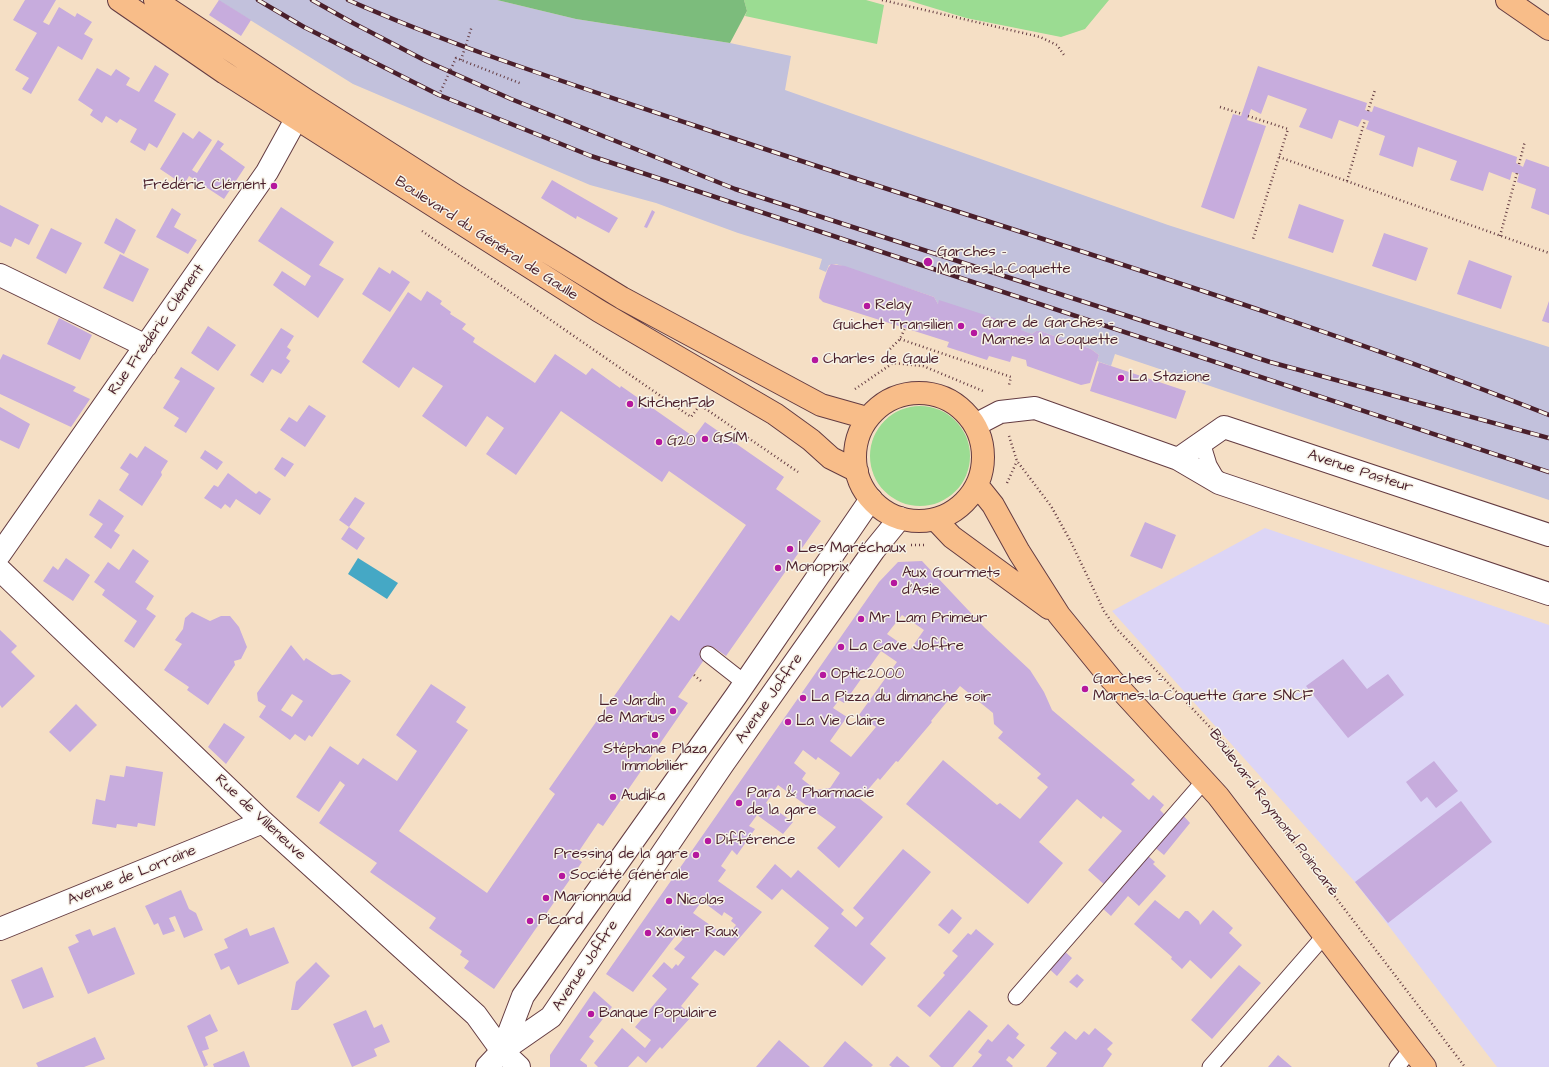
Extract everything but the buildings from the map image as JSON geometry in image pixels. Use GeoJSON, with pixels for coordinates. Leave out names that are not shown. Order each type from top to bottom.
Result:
{"type":"FeatureCollection","features":[{"type":"Feature","properties":{"kind":"main road","name":"Boulevard du Général de Gaulle"},"geometry":{"type":"LineString","coordinates":[[119,0],[225,73],[301,109],[456,196],[622,298],[821,405],[867,418]]}},
{"type":"Feature","properties":{"kind":"main road","name":"Boulevard du Général de Gaulle"},"geometry":{"type":"LineString","coordinates":[[155,0],[301,109],[599,311],[775,414],[811,440],[831,458],[857,471]]}},
{"type":"Feature","properties":{"kind":"main road"},"geometry":{"type":"LineString","coordinates":[[1507,0],[1549,29]]}},
{"type":"Feature","properties":{"kind":"main road"},"geometry":{"type":"LineString","coordinates":[[926,392],[945,398],[962,409],[975,425],[982,445],[983,465],[977,485],[966,500],[952,512],[935,519],[918,521],[900,518],[879,507],[862,486],[857,471],[855,457],[856,443],[860,430],[867,418],[878,407],[891,398],[905,394],[926,392]]}},
{"type":"Feature","properties":{"kind":"main road"},"geometry":{"type":"LineString","coordinates":[[977,485],[993,505],[1019,552],[1059,615],[1112,679],[1218,796],[1425,1067]]}},
{"type":"Feature","properties":{"kind":"main road"},"geometry":{"type":"LineString","coordinates":[[935,519],[956,540],[1059,615]]}},
{"type":"Feature","properties":{"kind":"street","name":"Rue Frédéric Clément"},"geometry":{"type":"LineString","coordinates":[[0,554],[267,172],[284,144],[301,109]]}},
{"type":"Feature","properties":{"kind":"street"},"geometry":{"type":"LineString","coordinates":[[0,275],[146,346]]}},
{"type":"Feature","properties":{"kind":"street"},"geometry":{"type":"LineString","coordinates":[[975,425],[1000,412],[1035,408],[1178,459],[1219,483],[1549,594]]}},
{"type":"Feature","properties":{"kind":"street","name":"Avenue Pasteur"},"geometry":{"type":"LineString","coordinates":[[1178,459],[1224,427],[1549,534]]}},
{"type":"Feature","properties":{"kind":"street","name":"Avenue Joffre"},"geometry":{"type":"LineString","coordinates":[[502,1051],[523,996],[745,683],[871,499]]}},
{"type":"Feature","properties":{"kind":"street","name":"Avenue Joffre"},"geometry":{"type":"LineString","coordinates":[[502,1051],[551,1017],[723,764],[874,550],[900,518]]}},
{"type":"Feature","properties":{"kind":"street","name":"Rue de Villeneuve"},"geometry":{"type":"LineString","coordinates":[[0,570],[263,822],[476,1015],[502,1051],[519,1067]]}},
{"type":"Feature","properties":{"kind":"street","name":"Avenue de Lorraine"},"geometry":{"type":"LineString","coordinates":[[0,930],[263,822]]}},
{"type":"Feature","properties":{"kind":"street"},"geometry":{"type":"LineString","coordinates":[[487,1067],[502,1051]]}},
{"type":"Feature","properties":{"kind":"lane"},"geometry":{"type":"LineString","coordinates":[[1202,442],[1209,465],[1219,483]]}},
{"type":"Feature","properties":{"kind":"lane"},"geometry":{"type":"LineString","coordinates":[[708,654],[745,683]]}},
{"type":"Feature","properties":{"kind":"lane"},"geometry":{"type":"LineString","coordinates":[[1016,997],[1204,781]]}},
{"type":"Feature","properties":{"kind":"lane"},"geometry":{"type":"LineString","coordinates":[[1210,1067],[1325,935]]}},
{"type":"Feature","properties":{"kind":"lane"},"geometry":{"type":"LineString","coordinates":[[1397,1067],[1411,1049]]}},
{"type":"Feature","properties":{"kind":"path"},"geometry":{"type":"LineString","coordinates":[[882,0],[1040,37],[1057,45],[1064,55]]}},
{"type":"Feature","properties":{"kind":"path"},"geometry":{"type":"LineString","coordinates":[[461,60],[472,26]]}},
{"type":"Feature","properties":{"kind":"path"},"geometry":{"type":"LineString","coordinates":[[439,95],[456,58],[522,84]]}},
{"type":"Feature","properties":{"kind":"path"},"geometry":{"type":"LineString","coordinates":[[1368,111],[1374,90]]}},
{"type":"Feature","properties":{"kind":"path"},"geometry":{"type":"LineString","coordinates":[[1220,107],[1242,114]]}},
{"type":"Feature","properties":{"kind":"path"},"geometry":{"type":"LineString","coordinates":[[1248,116],[1288,129],[1253,239]]}},
{"type":"Feature","properties":{"kind":"path"},"geometry":{"type":"LineString","coordinates":[[1346,182],[1365,120]]}},
{"type":"Feature","properties":{"kind":"path"},"geometry":{"type":"LineString","coordinates":[[1519,164],[1525,141]]}},
{"type":"Feature","properties":{"kind":"path"},"geometry":{"type":"LineString","coordinates":[[1279,157],[1549,253]]}},
{"type":"Feature","properties":{"kind":"path"},"geometry":{"type":"LineString","coordinates":[[1500,236],[1516,173]]}},
{"type":"Feature","properties":{"kind":"path"},"geometry":{"type":"LineString","coordinates":[[419,229],[691,417],[700,405],[798,472]]}},
{"type":"Feature","properties":{"kind":"path"},"geometry":{"type":"LineString","coordinates":[[890,349],[900,339],[905,328]]}},
{"type":"Feature","properties":{"kind":"path"},"geometry":{"type":"LineString","coordinates":[[900,339],[1011,377],[1007,389]]}},
{"type":"Feature","properties":{"kind":"path"},"geometry":{"type":"LineString","coordinates":[[851,394],[874,374],[893,363],[923,366],[988,393]]}},
{"type":"Feature","properties":{"kind":"path","name":"Boulevard Raymond Poincaré"},"geometry":{"type":"LineString","coordinates":[[1007,431],[1017,461],[1051,506],[1071,542],[1104,611],[1115,627],[1224,742],[1272,814],[1465,1067]]}},
{"type":"Feature","properties":{"kind":"path"},"geometry":{"type":"LineString","coordinates":[[1006,486],[1017,461]]}},
{"type":"Feature","properties":{"kind":"path"},"geometry":{"type":"LineString","coordinates":[[904,545],[927,545]]}},
{"type":"Feature","properties":{"kind":"path"},"geometry":{"type":"LineString","coordinates":[[694,675],[701,681]]}},
{"type":"Feature","properties":{"kind":"shaded area"},"geometry":{"type":"Polygon","coordinates":[[[218,0],[497,0],[576,19],[730,43],[791,56],[785,90],[1168,225],[1549,347],[1549,500],[1115,354],[1111,366],[1097,361],[1099,355],[1091,349],[1040,331],[1036,331],[1032,334],[938,304],[934,297],[836,264],[829,265],[826,272],[819,269],[822,259],[738,233],[656,203],[590,185],[353,84],[218,0]]]}},
{"type":"Feature","properties":{"kind":"shaded area"},"geometry":{"type":"Polygon","coordinates":[[[1265,528],[1549,625],[1549,1067],[1497,1067],[1355,882],[1112,611],[1265,528]]]}},
{"type":"Feature","properties":{"kind":"green space"},"geometry":{"type":"Polygon","coordinates":[[[497,0],[744,0],[747,11],[730,43],[576,19],[497,0]]]}},
{"type":"Feature","properties":{"kind":"green space"},"geometry":{"type":"Polygon","coordinates":[[[744,0],[866,0],[884,5],[877,44],[745,16],[747,11],[744,0]]]}},
{"type":"Feature","properties":{"kind":"green space"},"geometry":{"type":"Polygon","coordinates":[[[907,0],[1109,0],[1085,29],[1061,37],[966,18],[907,0]]]}},
{"type":"Feature","properties":{"kind":"green space"},"geometry":{"type":"Polygon","coordinates":[[[920,406],[930,407],[948,414],[962,428],[969,446],[969,466],[962,484],[948,498],[930,505],[920,506],[910,505],[892,498],[878,484],[871,466],[870,456],[871,446],[878,428],[892,414],[910,407],[920,406]]]}},
{"type":"Feature","properties":{"kind":"water"},"geometry":{"type":"Polygon","coordinates":[[[358,558],[398,583],[387,599],[348,574],[358,558]]]}},
{"type":"Feature","properties":{"kind":"railway"},"geometry":{"type":"LineString","coordinates":[[258,0],[304,27],[439,95],[591,156],[1549,472]]}},
{"type":"Feature","properties":{"kind":"railway"},"geometry":{"type":"LineString","coordinates":[[312,0],[426,61],[511,99],[735,189],[1270,362],[1549,438]]}},
{"type":"Feature","properties":{"kind":"railway"},"geometry":{"type":"LineString","coordinates":[[348,0],[432,35],[518,66],[797,160],[1121,264],[1336,336],[1549,415]]}},
{"type":"Feature","properties":{"kind":"place","name":"Frédéric Clément"},"geometry":{"type":"Point","coordinates":[274,186]}},
{"type":"Feature","properties":{"kind":"place","name":"Garches - Marnes-la-Coquette"},"geometry":{"type":"Point","coordinates":[928,262]}},
{"type":"Feature","properties":{"kind":"place","name":"Relay"},"geometry":{"type":"Point","coordinates":[867,306]}},
{"type":"Feature","properties":{"kind":"place","name":"Guichet Transilien"},"geometry":{"type":"Point","coordinates":[961,326]}},
{"type":"Feature","properties":{"kind":"place","name":"Gare de Garches - Marnes la Coquette"},"geometry":{"type":"Point","coordinates":[974,333]}},
{"type":"Feature","properties":{"kind":"place","name":"Charles de Gaule"},"geometry":{"type":"Point","coordinates":[815,360]}},
{"type":"Feature","properties":{"kind":"place","name":"La Stazione"},"geometry":{"type":"Point","coordinates":[1121,378]}},
{"type":"Feature","properties":{"kind":"place","name":"KitchenFab"},"geometry":{"type":"Point","coordinates":[630,404]}},
{"type":"Feature","properties":{"kind":"place","name":"GSIM"},"geometry":{"type":"Point","coordinates":[705,439]}},
{"type":"Feature","properties":{"kind":"place","name":"G20"},"geometry":{"type":"Point","coordinates":[659,442]}},
{"type":"Feature","properties":{"kind":"place","name":"Les Maréchaux"},"geometry":{"type":"Point","coordinates":[790,549]}},
{"type":"Feature","properties":{"kind":"place","name":"Monoprix"},"geometry":{"type":"Point","coordinates":[778,568]}},
{"type":"Feature","properties":{"kind":"place","name":"Aux Gourmets d'Asie"},"geometry":{"type":"Point","coordinates":[894,583]}},
{"type":"Feature","properties":{"kind":"place","name":"Mr Lam Primeur"},"geometry":{"type":"Point","coordinates":[861,619]}},
{"type":"Feature","properties":{"kind":"place","name":"La Cave Joffre"},"geometry":{"type":"Point","coordinates":[841,647]}},
{"type":"Feature","properties":{"kind":"place","name":"Optic2000"},"geometry":{"type":"Point","coordinates":[823,675]}},
{"type":"Feature","properties":{"kind":"place","name":"Garches - Marnes-la-Coquette Gare SNCF"},"geometry":{"type":"Point","coordinates":[1085,689]}},
{"type":"Feature","properties":{"kind":"place","name":"La Pizza du dimanche soir"},"geometry":{"type":"Point","coordinates":[803,698]}},
{"type":"Feature","properties":{"kind":"place","name":"Le Jardin de Marius"},"geometry":{"type":"Point","coordinates":[673,711]}},
{"type":"Feature","properties":{"kind":"place","name":"La Vie Claire"},"geometry":{"type":"Point","coordinates":[788,722]}},
{"type":"Feature","properties":{"kind":"place","name":"Stéphane Plaza Immobilier"},"geometry":{"type":"Point","coordinates":[655,735]}},
{"type":"Feature","properties":{"kind":"place","name":"Audika"},"geometry":{"type":"Point","coordinates":[613,797]}},
{"type":"Feature","properties":{"kind":"place","name":"Para & Pharmacie de la gare"},"geometry":{"type":"Point","coordinates":[739,803]}},
{"type":"Feature","properties":{"kind":"place","name":"Différence"},"geometry":{"type":"Point","coordinates":[708,841]}},
{"type":"Feature","properties":{"kind":"place","name":"Pressing de la gare"},"geometry":{"type":"Point","coordinates":[696,855]}},
{"type":"Feature","properties":{"kind":"place","name":"Société Générale"},"geometry":{"type":"Point","coordinates":[562,876]}},
{"type":"Feature","properties":{"kind":"place","name":"Marionnaud"},"geometry":{"type":"Point","coordinates":[546,898]}},
{"type":"Feature","properties":{"kind":"place","name":"Nicolas"},"geometry":{"type":"Point","coordinates":[669,901]}},
{"type":"Feature","properties":{"kind":"place","name":"Picard"},"geometry":{"type":"Point","coordinates":[530,921]}},
{"type":"Feature","properties":{"kind":"place","name":"Xavier Raux"},"geometry":{"type":"Point","coordinates":[648,933]}},
{"type":"Feature","properties":{"kind":"place","name":"Banque Populaire"},"geometry":{"type":"Point","coordinates":[591,1014]}}]}
